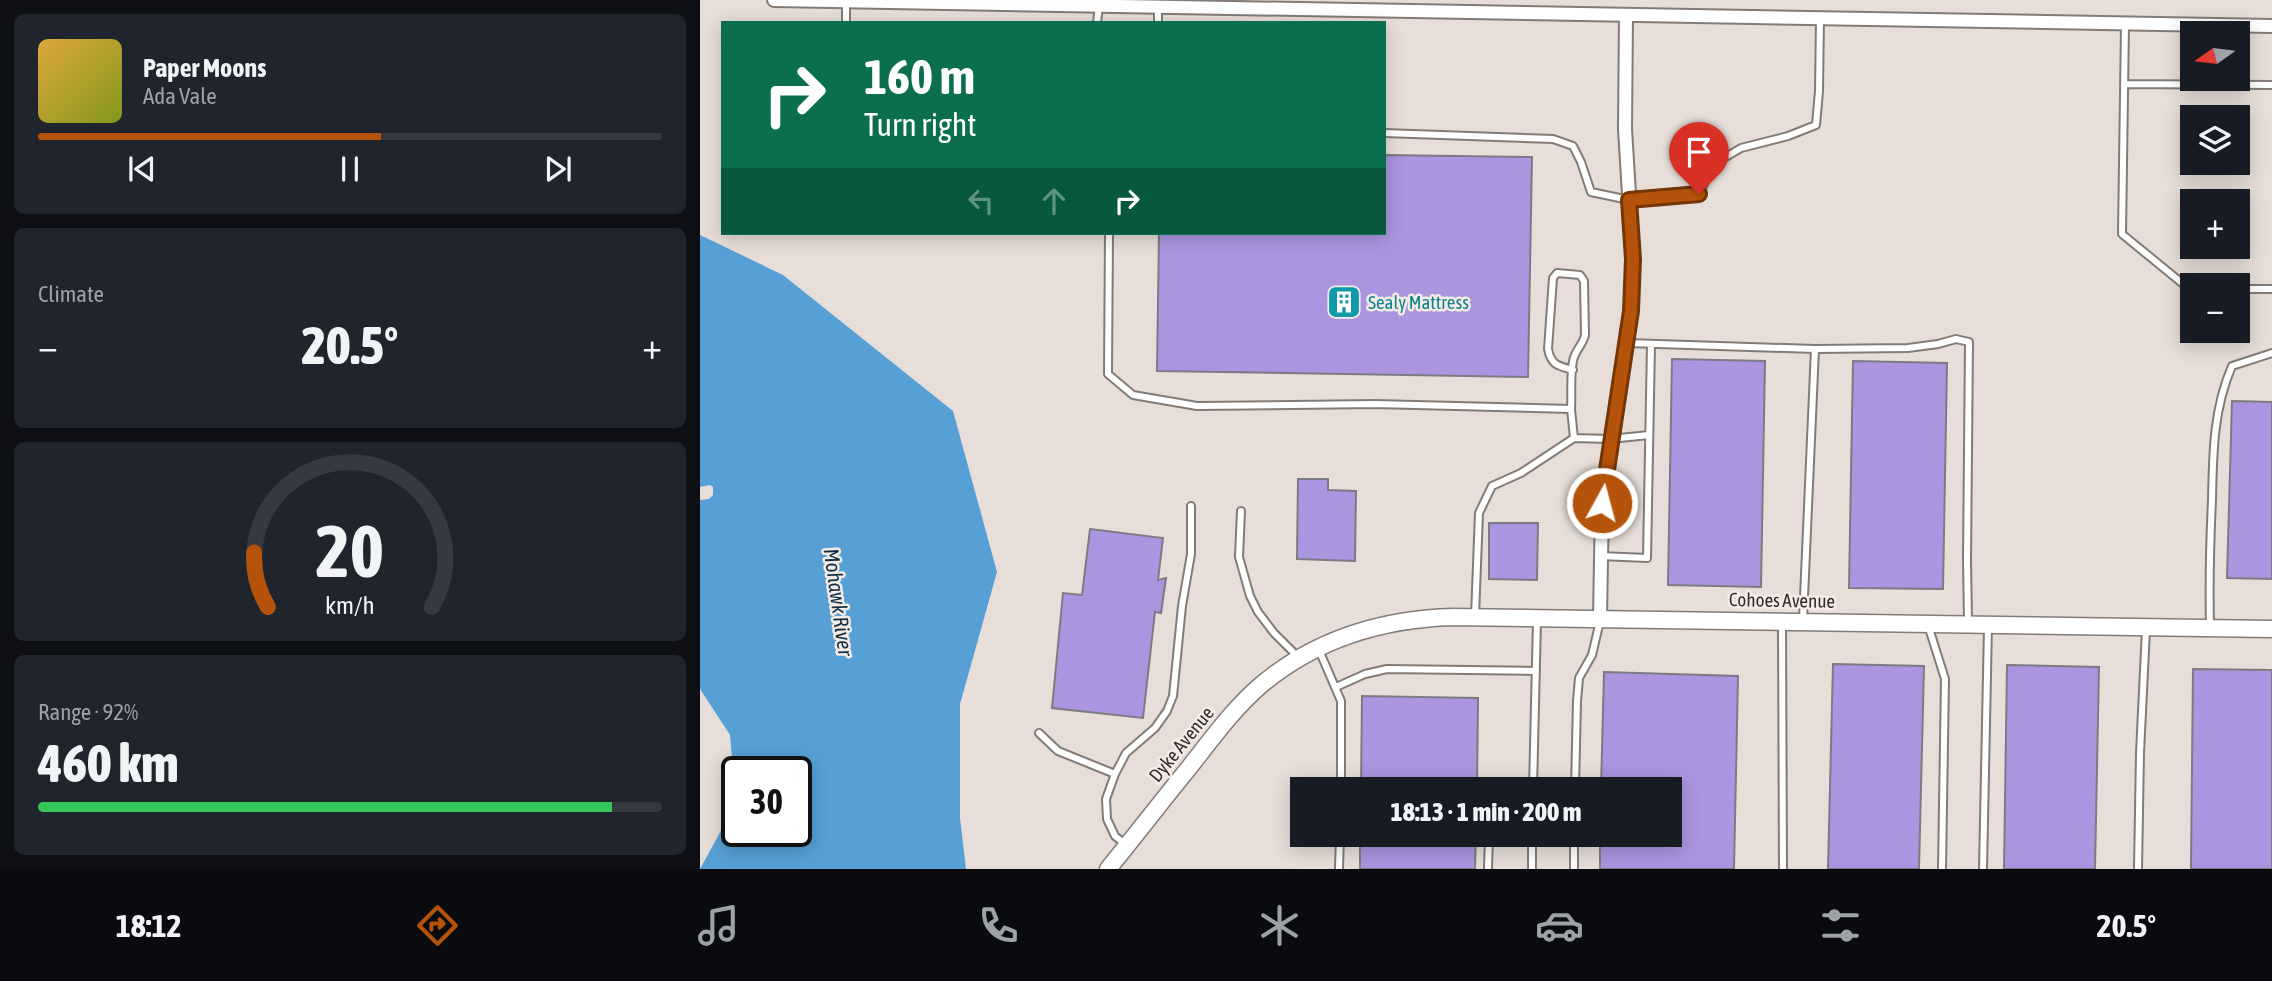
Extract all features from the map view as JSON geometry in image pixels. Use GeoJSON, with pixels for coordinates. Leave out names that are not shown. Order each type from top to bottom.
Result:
{"type":"FeatureCollection","features":[{"type":"Feature","properties":{"kind":"street"},"geometry":{"type":"LineString","coordinates":[[774,0],[2272,26]]}},
{"type":"Feature","properties":{"kind":"street"},"geometry":{"type":"LineString","coordinates":[[1600,619],[1602,503],[1627,343],[1632,286],[1625,129],[1626,15]]}},
{"type":"Feature","properties":{"kind":"street","name":"Cohoes Avenue"},"geometry":{"type":"LineString","coordinates":[[1300,658],[1369,628],[1425,617],[2272,629]]}},
{"type":"Feature","properties":{"kind":"street","name":"Dyke Avenue"},"geometry":{"type":"LineString","coordinates":[[1108,869],[1242,703],[1261,685],[1300,658]]}},
{"type":"Feature","properties":{"kind":"lane"},"geometry":{"type":"LineString","coordinates":[[846,1],[846,21]]}},
{"type":"Feature","properties":{"kind":"lane"},"geometry":{"type":"LineString","coordinates":[[1097,21],[1099,5]]}},
{"type":"Feature","properties":{"kind":"lane"},"geometry":{"type":"LineString","coordinates":[[1158,6],[1158,21]]}},
{"type":"Feature","properties":{"kind":"lane"},"geometry":{"type":"LineString","coordinates":[[1386,133],[1553,139],[1573,146],[1591,192],[1629,200],[1699,194],[1714,164],[1741,148],[1816,125],[1820,18]]}},
{"type":"Feature","properties":{"kind":"lane"},"geometry":{"type":"LineString","coordinates":[[2125,24],[2122,234],[2180,281]]}},
{"type":"Feature","properties":{"kind":"lane"},"geometry":{"type":"LineString","coordinates":[[2124,84],[2272,85]]}},
{"type":"Feature","properties":{"kind":"lane"},"geometry":{"type":"LineString","coordinates":[[1109,235],[1108,374],[1133,395],[1197,406],[1375,404],[1571,409]]}},
{"type":"Feature","properties":{"kind":"lane"},"geometry":{"type":"LineString","coordinates":[[1573,370],[1555,364],[1550,359],[1548,349],[1553,278],[1556,273],[1580,275],[1584,281],[1586,335],[1584,343],[1576,351],[1573,370],[1571,409],[1574,438]]}},
{"type":"Feature","properties":{"kind":"lane"},"geometry":{"type":"LineString","coordinates":[[2250,289],[2272,289]]}},
{"type":"Feature","properties":{"kind":"lane"},"geometry":{"type":"LineString","coordinates":[[1627,343],[1815,349],[1908,348],[1956,339],[1969,342],[1968,624]]}},
{"type":"Feature","properties":{"kind":"lane"},"geometry":{"type":"LineString","coordinates":[[1601,556],[1647,558],[1651,344]]}},
{"type":"Feature","properties":{"kind":"lane"},"geometry":{"type":"LineString","coordinates":[[1803,622],[1815,349]]}},
{"type":"Feature","properties":{"kind":"lane"},"geometry":{"type":"LineString","coordinates":[[2211,628],[2209,579],[2214,447],[2221,390],[2232,366],[2272,353]]}},
{"type":"Feature","properties":{"kind":"lane"},"geometry":{"type":"LineString","coordinates":[[1475,617],[1479,513],[1492,486],[1521,472],[1574,438],[1610,439],[1649,435]]}},
{"type":"Feature","properties":{"kind":"lane"},"geometry":{"type":"LineString","coordinates":[[1127,846],[1115,836],[1107,819],[1106,799],[1126,753],[1155,728],[1167,711],[1173,696],[1182,606],[1191,554],[1191,506]]}},
{"type":"Feature","properties":{"kind":"lane"},"geometry":{"type":"LineString","coordinates":[[1241,511],[1239,557],[1250,596],[1274,633],[1300,658]]}},
{"type":"Feature","properties":{"kind":"lane"},"geometry":{"type":"LineString","coordinates":[[1533,777],[1537,618]]}},
{"type":"Feature","properties":{"kind":"lane"},"geometry":{"type":"LineString","coordinates":[[1575,777],[1579,678],[1591,655],[1600,619]]}},
{"type":"Feature","properties":{"kind":"lane"},"geometry":{"type":"LineString","coordinates":[[1782,621],[1783,869]]}},
{"type":"Feature","properties":{"kind":"lane"},"geometry":{"type":"LineString","coordinates":[[1928,623],[1945,679],[1942,869]]}},
{"type":"Feature","properties":{"kind":"lane"},"geometry":{"type":"LineString","coordinates":[[1983,869],[1988,624]]}},
{"type":"Feature","properties":{"kind":"lane"},"geometry":{"type":"LineString","coordinates":[[2138,869],[2146,627]]}},
{"type":"Feature","properties":{"kind":"lane"},"geometry":{"type":"LineString","coordinates":[[1319,648],[1341,701],[1341,777]]}},
{"type":"Feature","properties":{"kind":"lane"},"geometry":{"type":"LineString","coordinates":[[1336,687],[1365,674],[1387,669],[1536,671]]}},
{"type":"Feature","properties":{"kind":"lane"},"geometry":{"type":"LineString","coordinates":[[1039,733],[1058,751],[1115,774]]}},
{"type":"Feature","properties":{"kind":"lane"},"geometry":{"type":"LineString","coordinates":[[1339,869],[1340,847]]}},
{"type":"Feature","properties":{"kind":"lane"},"geometry":{"type":"LineString","coordinates":[[1488,869],[1489,847]]}},
{"type":"Feature","properties":{"kind":"lane"},"geometry":{"type":"LineString","coordinates":[[1532,847],[1532,869]]}},
{"type":"Feature","properties":{"kind":"lane"},"geometry":{"type":"LineString","coordinates":[[1574,847],[1574,869]]}},
{"type":"Feature","properties":{"kind":"water","name":"Mohawk River"},"geometry":{"type":"Polygon","coordinates":[[[700,235],[783,275],[953,411],[997,572],[960,704],[960,818],[966,869],[700,869],[721,830],[721,847],[812,847],[812,756],[732,756],[730,735],[700,689],[700,500],[709,499],[713,495],[713,487],[700,487],[700,235]]]}},
{"type":"Feature","properties":{"kind":"building","name":"Sealy Mattress"},"geometry":{"type":"Polygon","coordinates":[[[1386,155],[1532,157],[1528,377],[1157,371],[1159,235],[1386,235],[1386,155]]]}},
{"type":"Feature","properties":{"kind":"building"},"geometry":{"type":"Polygon","coordinates":[[[1672,359],[1765,361],[1761,587],[1668,585],[1672,359]]]}},
{"type":"Feature","properties":{"kind":"building"},"geometry":{"type":"Polygon","coordinates":[[[1853,361],[1947,363],[1943,589],[1849,588],[1853,361]]]}},
{"type":"Feature","properties":{"kind":"building"},"geometry":{"type":"Polygon","coordinates":[[[2232,401],[2272,402],[2272,579],[2227,578],[2232,401]]]}},
{"type":"Feature","properties":{"kind":"building"},"geometry":{"type":"Polygon","coordinates":[[[1298,479],[1328,479],[1328,490],[1356,491],[1355,561],[1297,559],[1298,479]]]}},
{"type":"Feature","properties":{"kind":"building"},"geometry":{"type":"Polygon","coordinates":[[[1489,523],[1538,523],[1537,580],[1489,579],[1489,523]]]}},
{"type":"Feature","properties":{"kind":"building"},"geometry":{"type":"Polygon","coordinates":[[[1090,529],[1163,538],[1158,580],[1166,578],[1161,613],[1155,612],[1143,718],[1052,708],[1063,593],[1082,595],[1090,529]]]}},
{"type":"Feature","properties":{"kind":"building"},"geometry":{"type":"Polygon","coordinates":[[[1833,664],[1924,666],[1919,869],[1828,869],[1833,664]]]}},
{"type":"Feature","properties":{"kind":"building"},"geometry":{"type":"Polygon","coordinates":[[[2007,665],[2099,667],[2095,869],[2004,869],[2007,665]]]}},
{"type":"Feature","properties":{"kind":"building"},"geometry":{"type":"Polygon","coordinates":[[[2193,669],[2272,670],[2272,869],[2191,869],[2193,669]]]}},
{"type":"Feature","properties":{"kind":"building"},"geometry":{"type":"Polygon","coordinates":[[[1604,672],[1738,676],[1734,869],[1600,869],[1600,847],[1682,847],[1682,777],[1601,777],[1604,672]]]}},
{"type":"Feature","properties":{"kind":"building"},"geometry":{"type":"Polygon","coordinates":[[[1362,696],[1478,698],[1477,777],[1361,777],[1362,696]]]}},
{"type":"Feature","properties":{"kind":"building"},"geometry":{"type":"Polygon","coordinates":[[[1360,847],[1476,847],[1475,869],[1360,869],[1360,847]]]}},
{"type":"Feature","properties":{"kind":"place","name":"Sealy Mattress"},"geometry":{"type":"Point","coordinates":[1344,302]}},
{"type":"Feature","properties":{"kind":"route"},"geometry":{"type":"LineString","coordinates":[[1602,503],[1631,311],[1633,259],[1629,200],[1699,194]]}}]}
